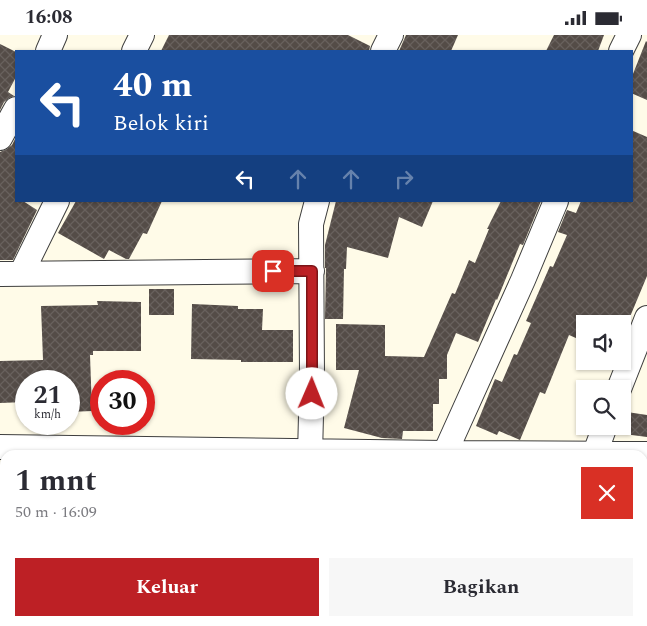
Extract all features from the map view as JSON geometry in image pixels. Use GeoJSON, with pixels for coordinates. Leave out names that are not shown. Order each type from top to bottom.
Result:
{"type":"FeatureCollection","features":[{"type":"Feature","properties":{"kind":"street"},"geometry":{"type":"LineString","coordinates":[[48,50],[55,35]]}},
{"type":"Feature","properties":{"kind":"street"},"geometry":{"type":"LineString","coordinates":[[134,50],[142,35]]}},
{"type":"Feature","properties":{"kind":"street"},"geometry":{"type":"LineString","coordinates":[[384,50],[391,35]]}},
{"type":"Feature","properties":{"kind":"street"},"geometry":{"type":"LineString","coordinates":[[622,50],[629,35]]}},
{"type":"Feature","properties":{"kind":"street"},"geometry":{"type":"LineString","coordinates":[[0,138],[15,111]]}},
{"type":"Feature","properties":{"kind":"street"},"geometry":{"type":"LineString","coordinates":[[10,274],[56,202]]}},
{"type":"Feature","properties":{"kind":"street"},"geometry":{"type":"LineString","coordinates":[[310,450],[312,375],[311,224],[317,202]]}},
{"type":"Feature","properties":{"kind":"street"},"geometry":{"type":"LineString","coordinates":[[445,450],[523,280],[556,202]]}},
{"type":"Feature","properties":{"kind":"street"},"geometry":{"type":"LineString","coordinates":[[10,274],[312,271]]}},
{"type":"Feature","properties":{"kind":"street"},"geometry":{"type":"LineString","coordinates":[[623,380],[647,318]]}},
{"type":"Feature","properties":{"kind":"street"},"geometry":{"type":"LineString","coordinates":[[596,450],[602,435]]}},
{"type":"Feature","properties":{"kind":"street"},"geometry":{"type":"LineString","coordinates":[[0,447],[155,450]]}},
{"type":"Feature","properties":{"kind":"building"},"geometry":{"type":"Polygon","coordinates":[[[169,35],[348,35],[370,46],[369,50],[162,50],[169,35]]]}},
{"type":"Feature","properties":{"kind":"building"},"geometry":{"type":"Polygon","coordinates":[[[406,35],[458,35],[451,50],[399,50],[406,35]]]}},
{"type":"Feature","properties":{"kind":"building"},"geometry":{"type":"Polygon","coordinates":[[[554,35],[604,35],[598,50],[546,50],[554,35]]]}},
{"type":"Feature","properties":{"kind":"building"},"geometry":{"type":"Polygon","coordinates":[[[646,41],[647,100],[633,94],[633,74],[646,41]]]}},
{"type":"Feature","properties":{"kind":"building"},"geometry":{"type":"Polygon","coordinates":[[[0,44],[15,52],[15,79],[8,92],[14,96],[4,102],[0,110],[0,44]]]}},
{"type":"Feature","properties":{"kind":"building"},"geometry":{"type":"Polygon","coordinates":[[[633,131],[647,137],[647,276],[631,315],[576,315],[576,338],[569,335],[545,394],[540,392],[520,440],[499,431],[497,435],[476,426],[495,379],[502,382],[514,354],[517,355],[531,323],[526,321],[550,266],[553,267],[567,235],[558,232],[567,210],[576,213],[581,202],[633,202],[633,131]]]}},
{"type":"Feature","properties":{"kind":"building"},"geometry":{"type":"Polygon","coordinates":[[[15,139],[15,202],[25,202],[37,210],[13,260],[0,260],[0,152],[12,145],[15,139]]]}},
{"type":"Feature","properties":{"kind":"building"},"geometry":{"type":"Polygon","coordinates":[[[75,202],[162,202],[147,234],[143,233],[129,259],[109,250],[104,259],[58,233],[75,202]]]}},
{"type":"Feature","properties":{"kind":"building"},"geometry":{"type":"Polygon","coordinates":[[[336,202],[433,202],[422,227],[399,217],[388,258],[347,247],[346,269],[344,269],[343,319],[325,319],[325,245],[336,202]]]}},
{"type":"Feature","properties":{"kind":"building"},"geometry":{"type":"Polygon","coordinates":[[[500,202],[541,202],[523,245],[520,244],[478,342],[456,333],[447,355],[447,379],[439,379],[439,404],[433,404],[433,431],[403,431],[402,439],[382,438],[344,428],[359,370],[336,370],[336,324],[385,325],[385,356],[424,357],[452,293],[455,294],[469,260],[475,263],[489,229],[487,229],[500,202]]]}},
{"type":"Feature","properties":{"kind":"building"},"geometry":{"type":"Polygon","coordinates":[[[149,289],[174,289],[174,315],[149,315],[149,289]]]}},
{"type":"Feature","properties":{"kind":"building"},"geometry":{"type":"Polygon","coordinates":[[[97,301],[141,302],[141,351],[93,351],[93,355],[90,355],[90,411],[80,412],[80,370],[15,370],[15,402],[0,403],[0,361],[43,360],[41,306],[98,305],[97,301]]]}},
{"type":"Feature","properties":{"kind":"building"},"geometry":{"type":"Polygon","coordinates":[[[192,304],[238,306],[238,309],[263,309],[262,330],[293,330],[293,362],[241,362],[241,360],[191,359],[192,304]]]}},
{"type":"Feature","properties":{"kind":"building"},"geometry":{"type":"Polygon","coordinates":[[[631,413],[647,415],[647,437],[631,435],[631,413]]]}},
{"type":"Feature","properties":{"kind":"route"},"geometry":{"type":"LineString","coordinates":[[273,271],[312,271],[312,394]]}}]}
